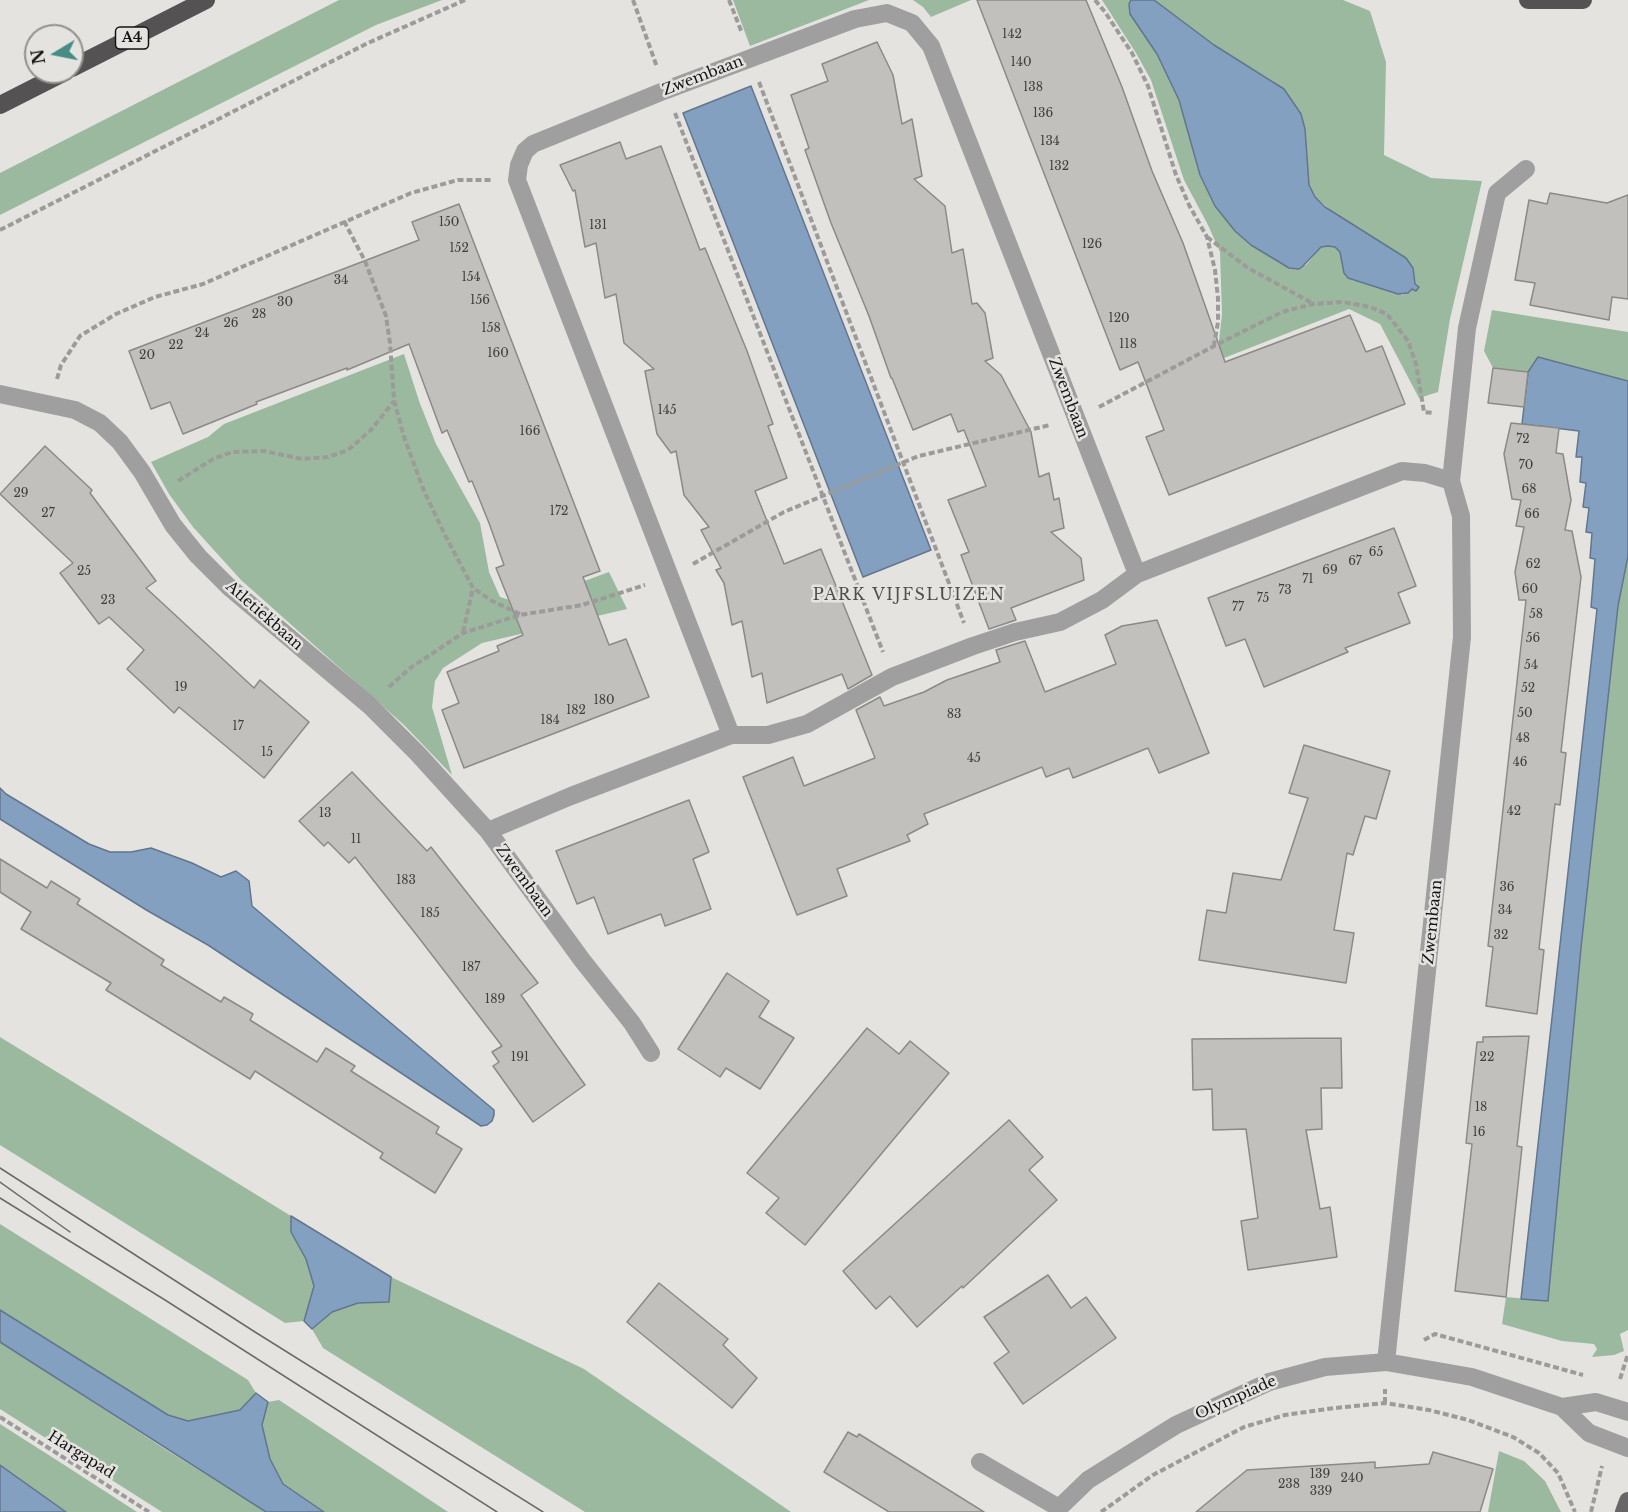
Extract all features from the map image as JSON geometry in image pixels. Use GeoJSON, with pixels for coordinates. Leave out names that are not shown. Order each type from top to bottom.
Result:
{"type":"FeatureCollection","features":[{"type":"Feature","properties":{"kind":"highway","name":"A4"},"geometry":{"type":"LineString","coordinates":[[84,62],[199,4],[212,0]]}},
{"type":"Feature","properties":{"kind":"highway"},"geometry":{"type":"LineString","coordinates":[[1528,0],[1583,0]]}},
{"type":"Feature","properties":{"kind":"highway"},"geometry":{"type":"LineString","coordinates":[[0,105],[41,84]]}},
{"type":"Feature","properties":{"kind":"main road"},"geometry":{"type":"LineString","coordinates":[[1624,1512],[1628,1501]]}},
{"type":"Feature","properties":{"kind":"street","name":"Zwembaan"},"geometry":{"type":"LineString","coordinates":[[517,180],[519,165],[525,151],[532,144],[666,90],[855,19],[887,13],[912,23],[931,45],[1137,574]]}},
{"type":"Feature","properties":{"kind":"street","name":"Zwembaan"},"geometry":{"type":"LineString","coordinates":[[1386,1362],[1462,637],[1461,516],[1451,481],[1467,328],[1497,193],[1526,169]]}},
{"type":"Feature","properties":{"kind":"street"},"geometry":{"type":"LineString","coordinates":[[517,180],[731,735]]}},
{"type":"Feature","properties":{"kind":"street","name":"Atletiekbaan"},"geometry":{"type":"LineString","coordinates":[[0,394],[75,410],[100,423],[120,442],[142,472],[173,525],[198,556],[228,586],[369,705],[418,754],[488,831]]}},
{"type":"Feature","properties":{"kind":"street","name":"Zwembaan"},"geometry":{"type":"LineString","coordinates":[[651,1053],[632,1023],[582,960],[488,831],[570,796],[731,735],[768,735],[807,724],[892,677],[972,646],[1015,632],[1060,622],[1102,600],[1137,574],[1402,471],[1425,472],[1451,481]]}},
{"type":"Feature","properties":{"kind":"street","name":"Olympiade"},"geometry":{"type":"LineString","coordinates":[[980,1462],[1059,1508],[1088,1480],[1176,1425],[1269,1382],[1325,1367],[1386,1362],[1472,1377],[1562,1407],[1589,1433],[1628,1448]]}},
{"type":"Feature","properties":{"kind":"street","name":"Olympiade"},"geometry":{"type":"LineString","coordinates":[[1562,1407],[1596,1402],[1628,1412]]}},
{"type":"Feature","properties":{"kind":"path"},"geometry":{"type":"LineString","coordinates":[[0,230],[357,49],[465,0]]}},
{"type":"Feature","properties":{"kind":"path"},"geometry":{"type":"LineString","coordinates":[[633,0],[892,677]]}},
{"type":"Feature","properties":{"kind":"path"},"geometry":{"type":"LineString","coordinates":[[729,0],[901,463],[972,646]]}},
{"type":"Feature","properties":{"kind":"path"},"geometry":{"type":"LineString","coordinates":[[1095,0],[1131,53],[1148,86],[1176,175],[1207,237],[1215,270],[1218,298],[1218,322],[1214,346]]}},
{"type":"Feature","properties":{"kind":"path"},"geometry":{"type":"LineString","coordinates":[[48,404],[62,365],[80,336],[117,314],[155,297],[203,284],[411,193],[458,180],[517,180]]}},
{"type":"Feature","properties":{"kind":"path"},"geometry":{"type":"LineString","coordinates":[[344,221],[365,261],[386,316],[394,400],[404,437],[424,491],[473,588],[492,601],[520,615]]}},
{"type":"Feature","properties":{"kind":"path"},"geometry":{"type":"LineString","coordinates":[[1207,237],[1248,268],[1313,304]]}},
{"type":"Feature","properties":{"kind":"path"},"geometry":{"type":"LineString","coordinates":[[369,705],[409,669],[463,633],[520,615],[582,605],[669,576],[711,555],[784,512],[901,463],[947,449],[1044,427],[1111,401],[1282,312],[1313,304],[1343,302],[1370,307],[1388,314],[1408,341],[1416,364],[1425,412],[1458,416]]}},
{"type":"Feature","properties":{"kind":"path"},"geometry":{"type":"LineString","coordinates":[[155,495],[213,459],[232,452],[264,450],[302,459],[328,457],[348,450],[371,430],[394,400]]}},
{"type":"Feature","properties":{"kind":"path"},"geometry":{"type":"LineString","coordinates":[[463,633],[473,588]]}},
{"type":"Feature","properties":{"kind":"path"},"geometry":{"type":"LineString","coordinates":[[1620,1379],[1628,1354]]}},
{"type":"Feature","properties":{"kind":"path","name":"Olympiade"},"geometry":{"type":"LineString","coordinates":[[1101,1512],[1153,1475],[1244,1427],[1286,1415],[1385,1403],[1429,1410],[1468,1420],[1513,1437],[1539,1453],[1558,1473],[1575,1512]]}},
{"type":"Feature","properties":{"kind":"path","name":"Hargapad"},"geometry":{"type":"LineString","coordinates":[[0,1418],[150,1512]]}},
{"type":"Feature","properties":{"kind":"green space"},"geometry":{"type":"Polygon","coordinates":[[[339,0],[442,0],[376,25],[0,215],[0,173],[339,0]]]}},
{"type":"Feature","properties":{"kind":"green space"},"geometry":{"type":"Polygon","coordinates":[[[733,0],[869,0],[750,46],[733,0]]]}},
{"type":"Feature","properties":{"kind":"green space"},"geometry":{"type":"Polygon","coordinates":[[[913,0],[971,0],[931,17],[913,0]]]}},
{"type":"Feature","properties":{"kind":"green space"},"geometry":{"type":"Polygon","coordinates":[[[1102,0],[1131,0],[1130,14],[1157,54],[1179,100],[1200,176],[1215,206],[1235,231],[1251,245],[1294,269],[1306,265],[1321,247],[1335,247],[1340,252],[1344,273],[1354,281],[1361,281],[1403,295],[1412,288],[1415,281],[1315,197],[1309,185],[1305,129],[1273,81],[1214,45],[1154,0],[1343,0],[1370,11],[1386,62],[1384,155],[1431,178],[1482,181],[1450,319],[1438,392],[1419,398],[1380,324],[1349,309],[1224,358],[1218,350],[1222,314],[1220,252],[1184,180],[1151,80],[1102,0]]]}},
{"type":"Feature","properties":{"kind":"green space"},"geometry":{"type":"Polygon","coordinates":[[[1492,310],[1628,332],[1628,381],[1539,357],[1528,372],[1493,368],[1484,351],[1492,310]]]}},
{"type":"Feature","properties":{"kind":"green space"},"geometry":{"type":"Polygon","coordinates":[[[404,354],[436,444],[480,523],[489,572],[500,597],[522,604],[609,572],[627,609],[482,643],[443,668],[435,681],[432,707],[452,775],[404,725],[241,580],[193,527],[169,494],[151,462],[208,437],[224,424],[404,354]]]}},
{"type":"Feature","properties":{"kind":"green space"},"geometry":{"type":"Polygon","coordinates":[[[1628,556],[1628,1330],[1620,1334],[1624,1351],[1614,1355],[1592,1357],[1597,1349],[1594,1344],[1562,1341],[1502,1324],[1506,1297],[1548,1301],[1581,948],[1618,606],[1628,556]]]}},
{"type":"Feature","properties":{"kind":"green space"},"geometry":{"type":"Polygon","coordinates":[[[0,1037],[291,1216],[291,1232],[306,1259],[314,1286],[304,1321],[285,1323],[0,1145],[0,1037]]]}},
{"type":"Feature","properties":{"kind":"green space"},"geometry":{"type":"Polygon","coordinates":[[[0,1224],[248,1380],[256,1393],[240,1410],[188,1421],[168,1415],[0,1310],[0,1224]]]}},
{"type":"Feature","properties":{"kind":"green space"},"geometry":{"type":"Polygon","coordinates":[[[391,1277],[584,1369],[791,1512],[585,1512],[323,1348],[312,1329],[332,1312],[358,1303],[389,1302],[391,1277]]]}},
{"type":"Feature","properties":{"kind":"green space"},"geometry":{"type":"Polygon","coordinates":[[[0,1342],[266,1512],[162,1512],[0,1409],[0,1342]]]}},
{"type":"Feature","properties":{"kind":"green space"},"geometry":{"type":"Polygon","coordinates":[[[279,1400],[448,1512],[324,1512],[283,1484],[270,1459],[262,1425],[268,1402],[279,1400]]]}},
{"type":"Feature","properties":{"kind":"green space"},"geometry":{"type":"Polygon","coordinates":[[[0,1424],[137,1512],[66,1512],[0,1465],[0,1424]]]}},
{"type":"Feature","properties":{"kind":"green space"},"geometry":{"type":"Polygon","coordinates":[[[1499,1451],[1524,1461],[1545,1481],[1561,1512],[1488,1512],[1499,1451]]]}},
{"type":"Feature","properties":{"kind":"water"},"geometry":{"type":"Polygon","coordinates":[[[1131,0],[1154,0],[1214,45],[1284,89],[1301,114],[1305,129],[1309,185],[1315,197],[1325,207],[1406,258],[1413,268],[1415,284],[1419,287],[1416,291],[1412,289],[1408,293],[1398,294],[1348,278],[1344,273],[1340,252],[1335,247],[1321,247],[1299,269],[1289,268],[1251,245],[1235,231],[1215,206],[1200,175],[1179,100],[1157,54],[1130,14],[1131,0]]]}},
{"type":"Feature","properties":{"kind":"water"},"geometry":{"type":"Polygon","coordinates":[[[751,86],[931,550],[863,577],[683,113],[751,86]]]}},
{"type":"Feature","properties":{"kind":"water"},"geometry":{"type":"Polygon","coordinates":[[[1538,357],[1628,381],[1628,556],[1618,606],[1581,948],[1548,1301],[1521,1299],[1597,609],[1591,607],[1595,559],[1590,558],[1592,533],[1586,532],[1589,508],[1583,507],[1586,483],[1580,482],[1582,457],[1576,457],[1579,431],[1522,424],[1528,372],[1538,357]]]}},
{"type":"Feature","properties":{"kind":"water"},"geometry":{"type":"Polygon","coordinates":[[[0,788],[6,794],[89,844],[110,852],[131,852],[151,848],[192,863],[221,877],[236,871],[249,881],[252,906],[494,1110],[492,1121],[481,1126],[208,945],[148,911],[0,819],[0,788]]]}},
{"type":"Feature","properties":{"kind":"water"},"geometry":{"type":"Polygon","coordinates":[[[291,1216],[391,1277],[389,1302],[358,1303],[332,1312],[312,1329],[304,1321],[314,1286],[306,1259],[291,1232],[291,1216]]]}},
{"type":"Feature","properties":{"kind":"water"},"geometry":{"type":"Polygon","coordinates":[[[0,1310],[168,1415],[188,1421],[240,1410],[256,1393],[268,1402],[262,1425],[270,1459],[283,1484],[324,1512],[266,1512],[0,1342],[0,1310]]]}},
{"type":"Feature","properties":{"kind":"water"},"geometry":{"type":"Polygon","coordinates":[[[0,1465],[66,1512],[0,1512],[0,1465]]]}},
{"type":"Feature","properties":{"kind":"building"},"geometry":{"type":"Polygon","coordinates":[[[977,0],[1086,0],[1122,87],[1152,171],[1183,243],[1225,362],[1350,315],[1366,352],[1382,346],[1405,404],[1169,495],[1146,437],[1164,430],[1138,362],[1120,370],[977,0]]]}},
{"type":"Feature","properties":{"kind":"building"},"geometry":{"type":"Polygon","coordinates":[[[877,42],[893,75],[902,124],[912,119],[922,176],[914,179],[945,206],[952,253],[963,249],[972,304],[977,303],[985,313],[993,358],[985,361],[1001,375],[1031,432],[1039,477],[1049,473],[1054,500],[1059,498],[1064,528],[1051,532],[1081,558],[1084,580],[1011,608],[1016,620],[989,629],[961,555],[969,552],[948,500],[986,486],[964,430],[958,432],[951,414],[913,430],[831,223],[805,150],[809,148],[791,95],[828,81],[822,64],[877,42]]]}},
{"type":"Feature","properties":{"kind":"building"},"geometry":{"type":"Polygon","coordinates":[[[620,142],[626,159],[661,146],[700,250],[705,248],[747,351],[773,424],[768,426],[787,478],[755,491],[784,564],[821,549],[872,675],[848,689],[842,674],[767,703],[762,673],[752,677],[742,621],[732,625],[724,583],[716,570],[721,568],[701,530],[709,527],[684,495],[676,451],[671,453],[657,434],[645,371],[654,369],[624,343],[616,294],[605,298],[596,243],[585,247],[575,190],[573,191],[560,165],[620,142]]]}},
{"type":"Feature","properties":{"kind":"building"},"geometry":{"type":"Polygon","coordinates":[[[1550,193],[1607,203],[1628,195],[1628,299],[1612,297],[1609,320],[1530,305],[1535,283],[1515,280],[1529,200],[1547,204],[1550,193]]]}},
{"type":"Feature","properties":{"kind":"building"},"geometry":{"type":"Polygon","coordinates":[[[459,204],[600,571],[583,577],[609,645],[626,639],[649,697],[464,768],[442,710],[459,703],[447,672],[499,651],[497,646],[523,635],[496,568],[504,565],[489,523],[447,430],[442,433],[409,344],[347,370],[347,368],[256,402],[257,404],[183,434],[170,402],[151,409],[129,351],[419,240],[412,222],[459,204]]]}},
{"type":"Feature","properties":{"kind":"building"},"geometry":{"type":"Polygon","coordinates":[[[1493,368],[1528,372],[1524,407],[1488,403],[1493,368]]]}},
{"type":"Feature","properties":{"kind":"building"},"geometry":{"type":"Polygon","coordinates":[[[1511,423],[1559,428],[1556,453],[1563,454],[1571,500],[1565,530],[1572,531],[1581,577],[1561,752],[1566,753],[1560,805],[1555,804],[1539,949],[1544,950],[1537,1014],[1486,1006],[1493,947],[1488,946],[1526,600],[1519,600],[1515,572],[1524,527],[1516,526],[1521,500],[1512,499],[1504,454],[1511,423]]]}},
{"type":"Feature","properties":{"kind":"building"},"geometry":{"type":"Polygon","coordinates":[[[45,446],[92,490],[90,493],[156,581],[146,588],[254,688],[260,680],[309,722],[264,778],[179,707],[174,713],[127,669],[144,650],[109,617],[99,624],[60,573],[73,563],[0,494],[45,446]]]}},
{"type":"Feature","properties":{"kind":"building"},"geometry":{"type":"Polygon","coordinates":[[[1394,528],[1416,586],[1398,593],[1410,623],[1345,648],[1348,652],[1264,687],[1245,639],[1226,646],[1208,598],[1394,528]]]}},
{"type":"Feature","properties":{"kind":"building"},"geometry":{"type":"Polygon","coordinates":[[[1157,620],[1209,753],[1159,773],[1148,748],[1073,778],[1069,768],[1046,777],[1042,767],[924,814],[928,824],[907,835],[910,841],[837,869],[847,896],[797,915],[743,777],[793,757],[804,786],[875,758],[856,710],[880,697],[884,706],[924,692],[947,680],[1000,662],[996,650],[1025,641],[1045,692],[1116,664],[1105,635],[1122,626],[1157,620]]]}},
{"type":"Feature","properties":{"kind":"building"},"geometry":{"type":"Polygon","coordinates":[[[1304,745],[1390,771],[1376,819],[1365,816],[1353,855],[1347,853],[1334,930],[1354,933],[1346,983],[1199,960],[1207,910],[1226,913],[1233,873],[1281,880],[1308,798],[1289,793],[1304,745]]]}},
{"type":"Feature","properties":{"kind":"building"},"geometry":{"type":"Polygon","coordinates":[[[352,772],[427,851],[431,847],[538,983],[521,995],[585,1085],[533,1122],[493,1066],[499,1062],[492,1052],[502,1046],[419,938],[355,857],[349,863],[328,842],[324,846],[299,821],[352,772]]]}},
{"type":"Feature","properties":{"kind":"building"},"geometry":{"type":"Polygon","coordinates":[[[689,800],[709,852],[693,859],[711,909],[665,926],[661,914],[608,934],[594,897],[577,904],[556,851],[689,800]]]}},
{"type":"Feature","properties":{"kind":"building"},"geometry":{"type":"Polygon","coordinates":[[[0,859],[47,888],[51,881],[80,899],[77,904],[164,960],[161,965],[221,1002],[224,997],[253,1014],[250,1020],[317,1062],[326,1048],[355,1066],[351,1071],[439,1127],[436,1133],[462,1149],[435,1193],[380,1158],[383,1153],[255,1071],[250,1079],[106,990],[111,983],[21,929],[31,912],[0,892],[0,859]]]}},
{"type":"Feature","properties":{"kind":"building"},"geometry":{"type":"Polygon","coordinates":[[[727,973],[769,1001],[759,1017],[794,1038],[760,1089],[726,1068],[720,1077],[678,1049],[727,973]]]}},
{"type":"Feature","properties":{"kind":"building"},"geometry":{"type":"Polygon","coordinates":[[[867,1028],[899,1054],[910,1041],[949,1073],[805,1245],[766,1213],[779,1198],[747,1173],[867,1028]]]}},
{"type":"Feature","properties":{"kind":"building"},"geometry":{"type":"Polygon","coordinates":[[[1529,1036],[1517,1146],[1522,1147],[1506,1297],[1455,1291],[1472,1144],[1466,1143],[1477,1042],[1483,1042],[1483,1037],[1529,1036]]]}},
{"type":"Feature","properties":{"kind":"building"},"geometry":{"type":"Polygon","coordinates":[[[1341,1038],[1342,1088],[1321,1088],[1322,1129],[1306,1130],[1320,1209],[1330,1207],[1337,1257],[1248,1270],[1241,1221],[1258,1218],[1246,1129],[1213,1130],[1212,1089],[1193,1090],[1192,1039],[1341,1038]]]}},
{"type":"Feature","properties":{"kind":"building"},"geometry":{"type":"Polygon","coordinates":[[[1009,1120],[1043,1157],[1029,1170],[1057,1200],[963,1288],[962,1286],[917,1327],[890,1296],[876,1309],[843,1271],[1009,1120]]]}},
{"type":"Feature","properties":{"kind":"building"},"geometry":{"type":"Polygon","coordinates":[[[1048,1275],[1071,1308],[1086,1297],[1116,1338],[1023,1404],[994,1363],[1009,1352],[984,1317],[1048,1275]]]}},
{"type":"Feature","properties":{"kind":"building"},"geometry":{"type":"Polygon","coordinates":[[[659,1283],[728,1339],[723,1345],[757,1378],[732,1408],[627,1322],[659,1283]]]}},
{"type":"Feature","properties":{"kind":"building"},"geometry":{"type":"Polygon","coordinates":[[[848,1432],[857,1437],[859,1434],[984,1512],[889,1512],[824,1472],[848,1432]]]}},
{"type":"Feature","properties":{"kind":"building"},"geometry":{"type":"Polygon","coordinates":[[[1433,1452],[1493,1469],[1480,1512],[1196,1512],[1247,1470],[1375,1462],[1375,1468],[1429,1464],[1433,1452]]]}},
{"type":"Feature","properties":{"kind":"tram line"},"geometry":{"type":"LineString","coordinates":[[0,1168],[255,1332],[543,1512]]}},
{"type":"Feature","properties":{"kind":"tram line"},"geometry":{"type":"LineString","coordinates":[[0,1182],[70,1232]]}},
{"type":"Feature","properties":{"kind":"tram line"},"geometry":{"type":"LineString","coordinates":[[0,1198],[165,1300],[497,1512]]}},
{"type":"Feature","properties":{"kind":"district","name":"PARK VIJFSLUIZEN"},"geometry":{"type":"Point","coordinates":[909,595]}}]}
